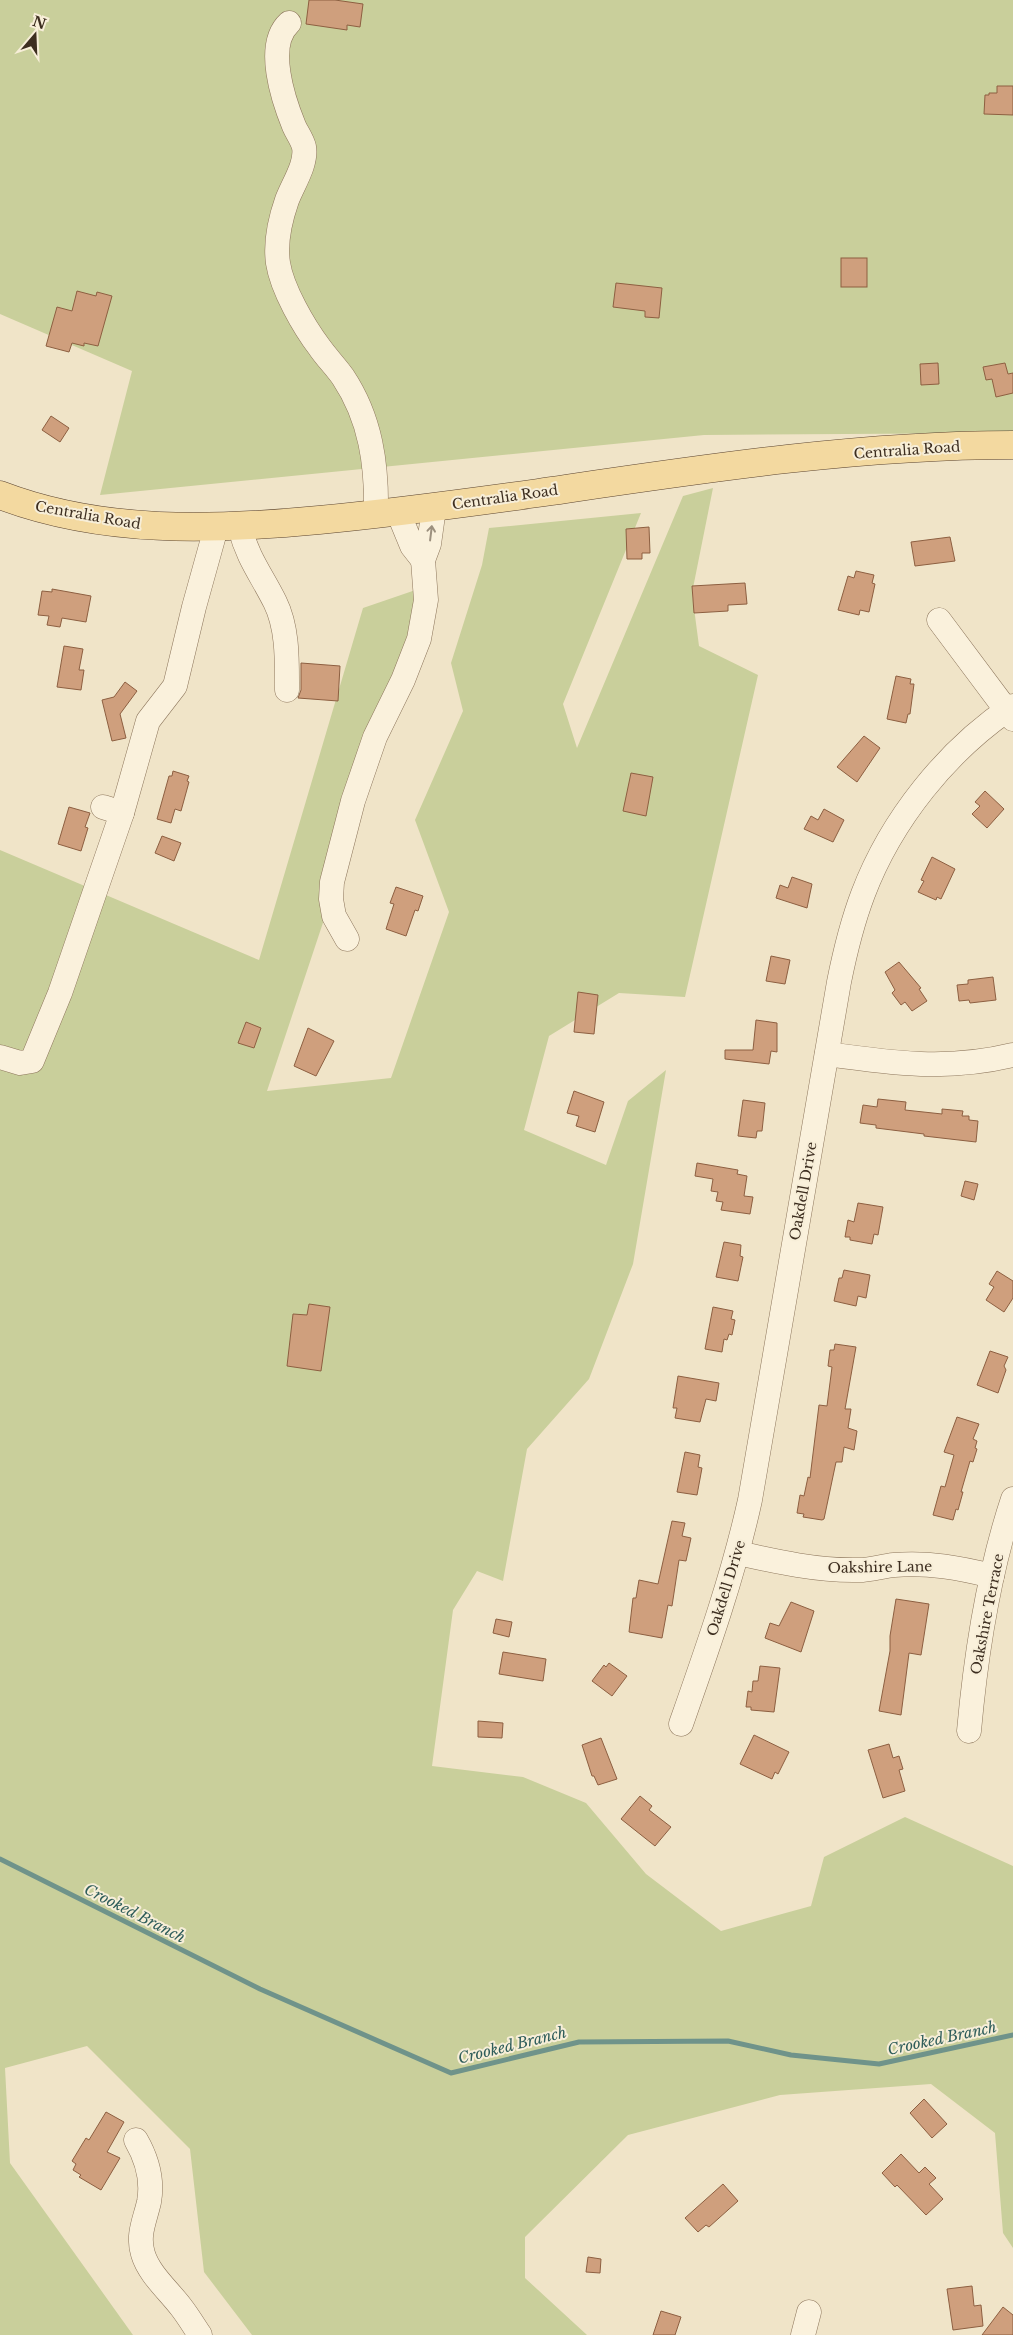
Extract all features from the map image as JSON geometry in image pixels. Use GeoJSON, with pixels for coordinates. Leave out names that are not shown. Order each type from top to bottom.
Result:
{"type":"FeatureCollection","features":[{"type":"Feature","properties":{"kind":"main road","name":"Centralia Road"},"geometry":{"type":"LineString","coordinates":[[0,495],[35,506],[90,518],[138,525],[228,528],[434,508],[646,477],[821,456],[923,447],[1013,445]]}},
{"type":"Feature","properties":{"kind":"street"},"geometry":{"type":"LineString","coordinates":[[289,23],[280,35],[276,47],[277,63],[284,95],[304,147],[304,159],[281,220],[277,242],[278,265],[287,290],[305,325],[343,376],[358,403],[365,420],[373,451],[376,482],[387,513],[423,560]]}},
{"type":"Feature","properties":{"kind":"street"},"geometry":{"type":"LineString","coordinates":[[348,939],[334,916],[331,899],[332,882],[353,801],[375,737],[403,680],[420,639],[426,600],[423,560],[429,544],[434,508]]}},
{"type":"Feature","properties":{"kind":"street"},"geometry":{"type":"LineString","coordinates":[[0,1057],[20,1063],[32,1061],[60,993],[113,810],[148,721],[175,686],[194,607],[228,528],[245,549],[276,603],[285,637],[287,690]]}},
{"type":"Feature","properties":{"kind":"street"},"geometry":{"type":"LineString","coordinates":[[939,620],[1011,712]]}},
{"type":"Feature","properties":{"kind":"street","name":"Oakdell Drive"},"geometry":{"type":"LineString","coordinates":[[681,1724],[719,1618],[738,1553],[750,1500],[847,941],[863,894],[876,864],[893,834],[928,786],[950,760],[1011,712]]}},
{"type":"Feature","properties":{"kind":"street"},"geometry":{"type":"LineString","coordinates":[[827,1054],[888,1062],[950,1065],[985,1062],[1013,1055]]}},
{"type":"Feature","properties":{"kind":"street","name":"Oakshire Terrace"},"geometry":{"type":"LineString","coordinates":[[969,1731],[974,1675],[992,1576],[1013,1499]]}},
{"type":"Feature","properties":{"kind":"street","name":"Oakshire Lane"},"geometry":{"type":"LineString","coordinates":[[738,1553],[781,1563],[826,1569],[861,1570],[894,1565],[926,1564],[959,1568],[992,1576]]}},
{"type":"Feature","properties":{"kind":"street"},"geometry":{"type":"LineString","coordinates":[[136,2140],[148,2166],[150,2184],[149,2202],[142,2224],[140,2239],[143,2254],[149,2268],[200,2335]]}},
{"type":"Feature","properties":{"kind":"street"},"geometry":{"type":"LineString","coordinates":[[803,2335],[810,2312]]}},
{"type":"Feature","properties":{"kind":"green space"},"geometry":{"type":"Polygon","coordinates":[[[0,0],[1013,0],[1013,433],[704,435],[100,495],[132,371],[0,314],[0,0]]]}},
{"type":"Feature","properties":{"kind":"green space"},"geometry":{"type":"Polygon","coordinates":[[[713,488],[692,593],[699,646],[758,675],[685,997],[619,993],[549,1036],[524,1130],[606,1165],[628,1101],[666,1070],[633,1264],[589,1379],[527,1449],[503,1581],[477,1571],[453,1610],[432,1766],[523,1777],[586,1803],[646,1874],[721,1931],[811,1906],[824,1857],[905,1817],[1013,1866],[1013,2248],[1003,2233],[995,2133],[931,2084],[780,2095],[628,2135],[525,2237],[525,2278],[587,2335],[252,2335],[204,2272],[190,2149],[87,2046],[5,2068],[10,2163],[133,2335],[0,2335],[0,850],[259,960],[363,608],[436,583],[267,1091],[391,1078],[449,912],[415,820],[463,711],[451,663],[482,565],[489,528],[641,513],[563,704],[577,748],[683,496],[713,488]]]}},
{"type":"Feature","properties":{"kind":"building"},"geometry":{"type":"Polygon","coordinates":[[[309,0],[335,0],[363,4],[360,27],[347,25],[347,30],[306,24],[309,0]]]}},
{"type":"Feature","properties":{"kind":"building"},"geometry":{"type":"Polygon","coordinates":[[[997,86],[1013,86],[1013,115],[984,114],[985,95],[997,93],[997,86]]]}},
{"type":"Feature","properties":{"kind":"building"},"geometry":{"type":"Polygon","coordinates":[[[841,258],[867,258],[867,287],[841,287],[841,258]]]}},
{"type":"Feature","properties":{"kind":"building"},"geometry":{"type":"Polygon","coordinates":[[[616,283],[662,288],[659,318],[645,317],[645,311],[613,307],[616,283]]]}},
{"type":"Feature","properties":{"kind":"building"},"geometry":{"type":"Polygon","coordinates":[[[77,291],[96,296],[97,292],[112,296],[98,346],[84,343],[84,346],[72,343],[69,352],[46,346],[57,307],[72,311],[77,291]]]}},
{"type":"Feature","properties":{"kind":"building"},"geometry":{"type":"Polygon","coordinates":[[[938,363],[939,384],[921,385],[920,364],[938,363]]]}},
{"type":"Feature","properties":{"kind":"building"},"geometry":{"type":"Polygon","coordinates":[[[1005,363],[1008,374],[1013,373],[1013,393],[996,397],[992,379],[986,380],[983,367],[1005,363]]]}},
{"type":"Feature","properties":{"kind":"building"},"geometry":{"type":"Polygon","coordinates":[[[51,416],[69,428],[60,442],[42,430],[51,416]]]}},
{"type":"Feature","properties":{"kind":"building"},"geometry":{"type":"Polygon","coordinates":[[[649,527],[650,553],[642,553],[642,559],[627,559],[626,529],[649,527]]]}},
{"type":"Feature","properties":{"kind":"building"},"geometry":{"type":"Polygon","coordinates":[[[950,537],[955,561],[915,566],[911,542],[950,537]]]}},
{"type":"Feature","properties":{"kind":"building"},"geometry":{"type":"Polygon","coordinates":[[[856,571],[874,575],[872,583],[875,584],[869,612],[860,610],[859,615],[838,610],[848,576],[854,578],[856,571]]]}},
{"type":"Feature","properties":{"kind":"building"},"geometry":{"type":"Polygon","coordinates":[[[745,583],[747,604],[728,605],[728,611],[694,613],[692,586],[745,583]]]}},
{"type":"Feature","properties":{"kind":"building"},"geometry":{"type":"Polygon","coordinates":[[[52,589],[91,596],[86,622],[62,618],[60,627],[47,625],[49,616],[38,615],[42,591],[52,592],[52,589]]]}},
{"type":"Feature","properties":{"kind":"building"},"geometry":{"type":"Polygon","coordinates":[[[64,646],[83,649],[79,670],[84,670],[81,690],[57,687],[64,646]]]}},
{"type":"Feature","properties":{"kind":"building"},"geometry":{"type":"Polygon","coordinates":[[[301,663],[340,666],[338,701],[298,698],[301,690],[301,663]]]}},
{"type":"Feature","properties":{"kind":"building"},"geometry":{"type":"Polygon","coordinates":[[[896,676],[911,679],[910,684],[914,684],[910,714],[908,714],[906,723],[887,719],[896,676]]]}},
{"type":"Feature","properties":{"kind":"building"},"geometry":{"type":"Polygon","coordinates":[[[125,682],[137,691],[120,714],[126,738],[112,741],[102,700],[114,697],[125,682]]]}},
{"type":"Feature","properties":{"kind":"building"},"geometry":{"type":"Polygon","coordinates":[[[864,736],[880,748],[857,782],[837,767],[864,736]]]}},
{"type":"Feature","properties":{"kind":"building"},"geometry":{"type":"Polygon","coordinates":[[[173,771],[189,776],[187,781],[189,782],[181,811],[175,809],[171,823],[157,819],[169,776],[172,776],[173,771]]]}},
{"type":"Feature","properties":{"kind":"building"},"geometry":{"type":"Polygon","coordinates":[[[631,773],[653,777],[646,816],[623,811],[631,773]]]}},
{"type":"Feature","properties":{"kind":"building"},"geometry":{"type":"Polygon","coordinates":[[[985,791],[1004,809],[987,828],[972,814],[980,806],[975,802],[985,791]]]}},
{"type":"Feature","properties":{"kind":"building"},"geometry":{"type":"Polygon","coordinates":[[[69,807],[90,813],[85,827],[88,828],[81,851],[58,844],[69,807]]]}},
{"type":"Feature","properties":{"kind":"building"},"geometry":{"type":"Polygon","coordinates":[[[824,809],[844,820],[833,842],[804,829],[811,816],[818,820],[824,809]]]}},
{"type":"Feature","properties":{"kind":"building"},"geometry":{"type":"Polygon","coordinates":[[[162,836],[181,843],[174,861],[155,853],[162,836]]]}},
{"type":"Feature","properties":{"kind":"building"},"geometry":{"type":"Polygon","coordinates":[[[932,857],[955,869],[941,899],[937,897],[936,900],[918,892],[924,881],[921,880],[932,857]]]}},
{"type":"Feature","properties":{"kind":"building"},"geometry":{"type":"Polygon","coordinates":[[[792,877],[812,884],[807,908],[776,898],[780,885],[788,888],[792,877]]]}},
{"type":"Feature","properties":{"kind":"building"},"geometry":{"type":"Polygon","coordinates":[[[396,887],[423,896],[418,911],[415,910],[406,936],[386,929],[394,904],[390,903],[396,887]]]}},
{"type":"Feature","properties":{"kind":"building"},"geometry":{"type":"Polygon","coordinates":[[[771,956],[790,960],[785,984],[766,981],[771,956]]]}},
{"type":"Feature","properties":{"kind":"building"},"geometry":{"type":"Polygon","coordinates":[[[899,962],[921,988],[919,989],[927,1001],[912,1011],[905,1002],[901,1005],[892,993],[895,990],[885,972],[899,962]]]}},
{"type":"Feature","properties":{"kind":"building"},"geometry":{"type":"Polygon","coordinates":[[[993,977],[996,1000],[970,1003],[969,1000],[959,1001],[957,985],[968,984],[968,980],[993,977]]]}},
{"type":"Feature","properties":{"kind":"building"},"geometry":{"type":"Polygon","coordinates":[[[578,992],[598,995],[594,1034],[574,1032],[578,992]]]}},
{"type":"Feature","properties":{"kind":"building"},"geometry":{"type":"Polygon","coordinates":[[[756,1020],[777,1023],[777,1052],[771,1051],[769,1064],[725,1059],[725,1050],[753,1050],[756,1020]]]}},
{"type":"Feature","properties":{"kind":"building"},"geometry":{"type":"Polygon","coordinates":[[[246,1022],[261,1028],[254,1048],[238,1043],[246,1022]]]}},
{"type":"Feature","properties":{"kind":"building"},"geometry":{"type":"Polygon","coordinates":[[[308,1028],[334,1041],[316,1076],[294,1066],[308,1028]]]}},
{"type":"Feature","properties":{"kind":"building"},"geometry":{"type":"Polygon","coordinates":[[[574,1091],[604,1102],[595,1132],[576,1126],[579,1116],[567,1113],[574,1091]]]}},
{"type":"Feature","properties":{"kind":"building"},"geometry":{"type":"Polygon","coordinates":[[[878,1099],[906,1102],[905,1110],[942,1114],[942,1109],[963,1111],[962,1116],[969,1116],[969,1120],[978,1121],[976,1142],[924,1136],[924,1134],[876,1128],[876,1125],[860,1123],[863,1105],[877,1107],[878,1099]]]}},
{"type":"Feature","properties":{"kind":"building"},"geometry":{"type":"Polygon","coordinates":[[[743,1100],[765,1103],[762,1131],[757,1131],[756,1138],[738,1136],[743,1100]]]}},
{"type":"Feature","properties":{"kind":"building"},"geometry":{"type":"Polygon","coordinates":[[[697,1163],[738,1170],[737,1174],[747,1176],[744,1196],[753,1197],[750,1214],[721,1210],[723,1202],[716,1201],[718,1192],[711,1191],[713,1179],[695,1176],[697,1163]]]}},
{"type":"Feature","properties":{"kind":"building"},"geometry":{"type":"Polygon","coordinates":[[[965,1181],[978,1184],[974,1200],[961,1196],[965,1181]]]}},
{"type":"Feature","properties":{"kind":"building"},"geometry":{"type":"Polygon","coordinates":[[[858,1203],[883,1207],[878,1235],[874,1234],[872,1244],[850,1240],[850,1237],[845,1237],[848,1220],[854,1222],[858,1203]]]}},
{"type":"Feature","properties":{"kind":"building"},"geometry":{"type":"Polygon","coordinates":[[[724,1242],[741,1245],[740,1256],[743,1257],[738,1281],[716,1277],[724,1242]]]}},
{"type":"Feature","properties":{"kind":"building"},"geometry":{"type":"Polygon","coordinates":[[[844,1270],[870,1275],[866,1298],[858,1296],[856,1306],[834,1301],[839,1278],[842,1278],[844,1270]]]}},
{"type":"Feature","properties":{"kind":"building"},"geometry":{"type":"Polygon","coordinates":[[[997,1271],[1013,1281],[1013,1298],[1004,1312],[986,1300],[994,1287],[989,1284],[997,1271]]]}},
{"type":"Feature","properties":{"kind":"building"},"geometry":{"type":"Polygon","coordinates":[[[309,1304],[330,1307],[321,1371],[287,1366],[293,1314],[307,1315],[309,1304]]]}},
{"type":"Feature","properties":{"kind":"building"},"geometry":{"type":"Polygon","coordinates":[[[713,1307],[733,1311],[731,1319],[735,1320],[732,1335],[729,1334],[727,1340],[724,1339],[722,1352],[705,1349],[713,1307]]]}},
{"type":"Feature","properties":{"kind":"building"},"geometry":{"type":"Polygon","coordinates":[[[835,1344],[856,1347],[845,1409],[851,1409],[848,1428],[857,1431],[854,1450],[844,1447],[842,1462],[836,1462],[824,1519],[822,1520],[803,1517],[804,1514],[797,1513],[800,1495],[804,1496],[808,1477],[810,1478],[819,1405],[827,1406],[832,1367],[828,1366],[830,1350],[834,1350],[835,1344]]]}},
{"type":"Feature","properties":{"kind":"building"},"geometry":{"type":"Polygon","coordinates":[[[990,1351],[1008,1357],[1004,1366],[1006,1370],[998,1393],[977,1385],[990,1351]]]}},
{"type":"Feature","properties":{"kind":"building"},"geometry":{"type":"Polygon","coordinates":[[[678,1376],[719,1383],[716,1401],[706,1399],[700,1422],[675,1418],[677,1408],[673,1408],[678,1376]]]}},
{"type":"Feature","properties":{"kind":"building"},"geometry":{"type":"Polygon","coordinates":[[[957,1417],[979,1424],[973,1439],[977,1441],[975,1448],[977,1449],[973,1462],[970,1461],[958,1510],[956,1509],[953,1520],[933,1515],[941,1486],[945,1487],[954,1455],[944,1452],[957,1417]]]}},
{"type":"Feature","properties":{"kind":"building"},"geometry":{"type":"Polygon","coordinates":[[[685,1452],[700,1455],[698,1467],[702,1468],[697,1495],[677,1492],[685,1452]]]}},
{"type":"Feature","properties":{"kind":"building"},"geometry":{"type":"Polygon","coordinates":[[[672,1521],[685,1523],[682,1536],[691,1538],[686,1561],[679,1560],[672,1606],[668,1605],[662,1638],[629,1632],[633,1598],[636,1598],[639,1580],[658,1584],[672,1521]]]}},
{"type":"Feature","properties":{"kind":"building"},"geometry":{"type":"Polygon","coordinates":[[[896,1599],[929,1604],[921,1655],[909,1653],[901,1715],[879,1711],[890,1651],[890,1636],[896,1599]]]}},
{"type":"Feature","properties":{"kind":"building"},"geometry":{"type":"Polygon","coordinates":[[[791,1602],[814,1611],[801,1652],[765,1638],[770,1623],[779,1626],[791,1602]]]}},
{"type":"Feature","properties":{"kind":"building"},"geometry":{"type":"Polygon","coordinates":[[[496,1619],[512,1622],[509,1637],[493,1633],[496,1619]]]}},
{"type":"Feature","properties":{"kind":"building"},"geometry":{"type":"Polygon","coordinates":[[[503,1652],[546,1659],[543,1681],[499,1674],[503,1652]]]}},
{"type":"Feature","properties":{"kind":"building"},"geometry":{"type":"Polygon","coordinates":[[[609,1663],[627,1676],[612,1696],[592,1681],[604,1665],[606,1667],[609,1663]]]}},
{"type":"Feature","properties":{"kind":"building"},"geometry":{"type":"Polygon","coordinates":[[[760,1666],[780,1668],[774,1712],[751,1710],[751,1707],[746,1707],[748,1691],[752,1692],[753,1681],[758,1681],[760,1666]]]}},
{"type":"Feature","properties":{"kind":"building"},"geometry":{"type":"Polygon","coordinates":[[[478,1721],[503,1723],[502,1738],[478,1737],[478,1721]]]}},
{"type":"Feature","properties":{"kind":"building"},"geometry":{"type":"Polygon","coordinates":[[[754,1735],[789,1752],[778,1774],[775,1772],[772,1779],[740,1764],[754,1735]]]}},
{"type":"Feature","properties":{"kind":"building"},"geometry":{"type":"Polygon","coordinates":[[[601,1738],[617,1779],[598,1785],[594,1776],[592,1776],[582,1745],[601,1738]]]}},
{"type":"Feature","properties":{"kind":"building"},"geometry":{"type":"Polygon","coordinates":[[[889,1744],[893,1758],[899,1756],[903,1769],[899,1770],[905,1791],[883,1798],[868,1750],[889,1744]]]}},
{"type":"Feature","properties":{"kind":"building"},"geometry":{"type":"Polygon","coordinates":[[[640,1796],[652,1806],[649,1810],[671,1827],[655,1846],[621,1819],[640,1796]]]}},
{"type":"Feature","properties":{"kind":"building"},"geometry":{"type":"Polygon","coordinates":[[[924,2099],[947,2124],[932,2138],[910,2113],[924,2099]]]}},
{"type":"Feature","properties":{"kind":"building"},"geometry":{"type":"Polygon","coordinates":[[[106,2112],[124,2122],[107,2152],[120,2158],[101,2190],[79,2177],[81,2175],[73,2170],[76,2164],[72,2161],[86,2138],[89,2140],[106,2112]]]}},
{"type":"Feature","properties":{"kind":"building"},"geometry":{"type":"Polygon","coordinates":[[[901,2154],[919,2173],[925,2167],[936,2178],[929,2184],[943,2199],[926,2215],[897,2185],[895,2187],[882,2173],[901,2154]]]}},
{"type":"Feature","properties":{"kind":"building"},"geometry":{"type":"Polygon","coordinates":[[[723,2184],[738,2201],[709,2227],[706,2225],[698,2232],[685,2218],[723,2184]]]}},
{"type":"Feature","properties":{"kind":"building"},"geometry":{"type":"Polygon","coordinates":[[[588,2257],[601,2259],[600,2273],[586,2272],[588,2257]]]}},
{"type":"Feature","properties":{"kind":"building"},"geometry":{"type":"Polygon","coordinates":[[[972,2286],[974,2306],[981,2305],[983,2326],[953,2330],[947,2289],[972,2286]]]}},
{"type":"Feature","properties":{"kind":"building"},"geometry":{"type":"Polygon","coordinates":[[[1003,2307],[1013,2315],[1013,2335],[982,2335],[1003,2307]]]}},
{"type":"Feature","properties":{"kind":"building"},"geometry":{"type":"Polygon","coordinates":[[[661,2311],[681,2317],[675,2335],[653,2335],[661,2311]]]}},
{"type":"Feature","properties":{"kind":"waterway","name":"Crooked Branch"},"geometry":{"type":"LineString","coordinates":[[0,1859],[260,1989],[451,2073],[579,2042],[728,2041],[791,2055],[879,2064],[1013,2035]]}}]}
